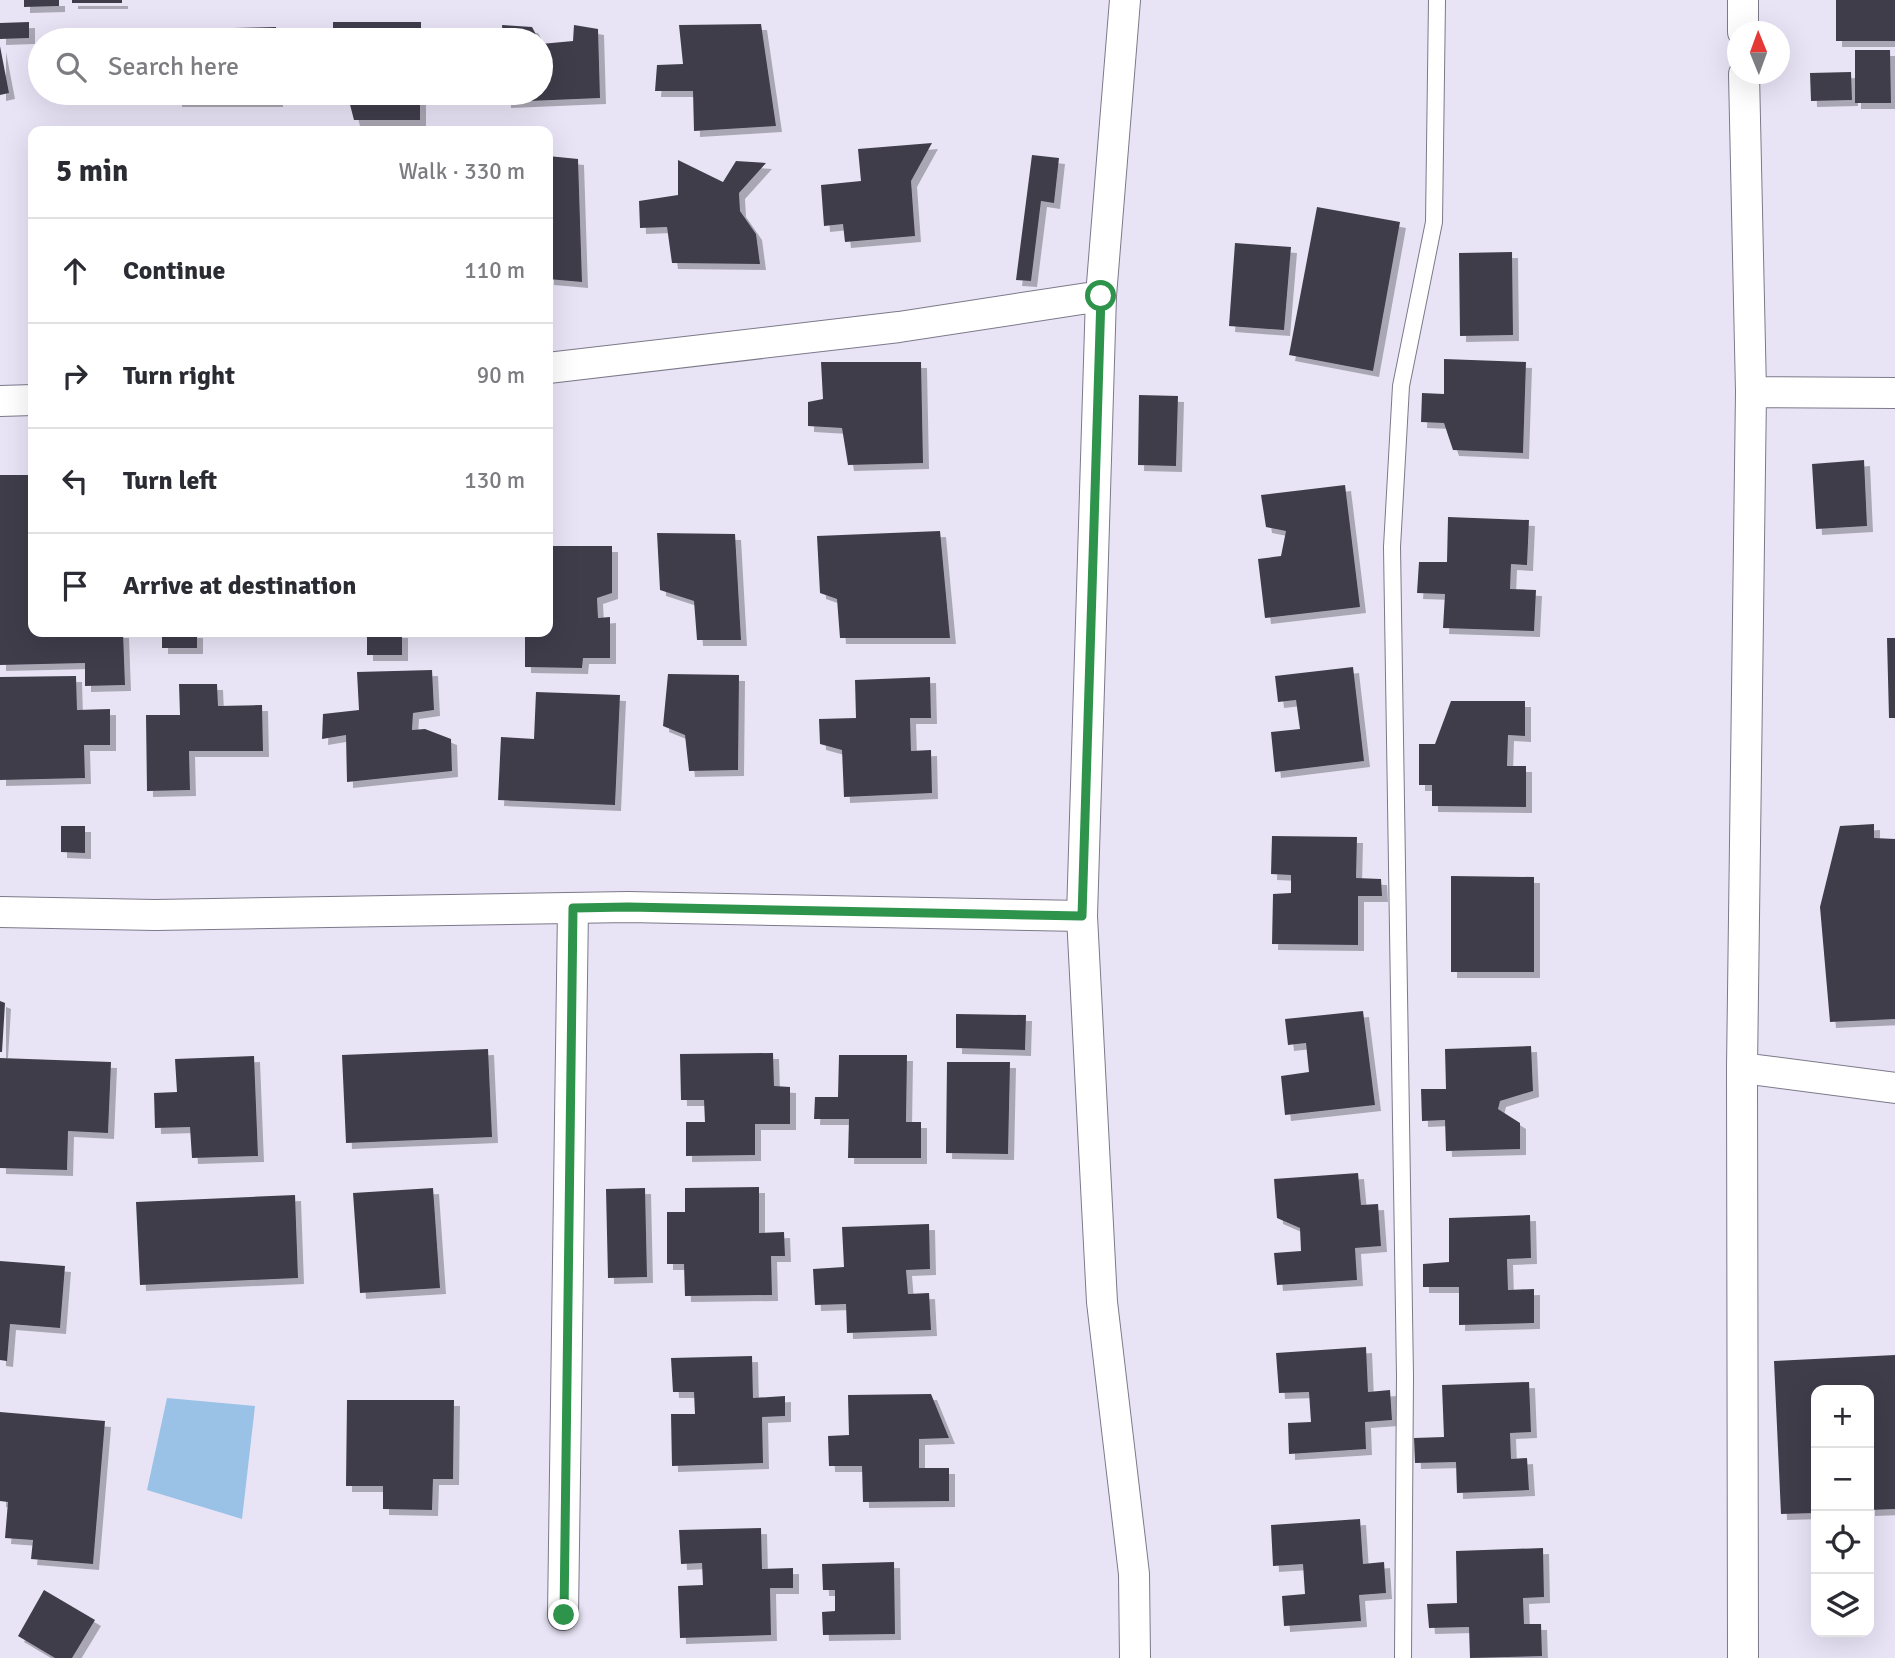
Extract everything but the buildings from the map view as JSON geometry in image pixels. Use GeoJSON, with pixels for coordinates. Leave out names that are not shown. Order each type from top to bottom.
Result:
{"type":"FeatureCollection","features":[{"type":"Feature","properties":{"kind":"street"},"geometry":{"type":"LineString","coordinates":[[1125,0],[1101,296],[1082,916],[1102,1302],[1134,1574],[1135,1658]]}},
{"type":"Feature","properties":{"kind":"street"},"geometry":{"type":"LineString","coordinates":[[1742,0],[1743,21]]}},
{"type":"Feature","properties":{"kind":"street"},"geometry":{"type":"LineString","coordinates":[[1744,84],[1751,392],[1742,1068],[1744,1658]]}},
{"type":"Feature","properties":{"kind":"street"},"geometry":{"type":"LineString","coordinates":[[553,367],[899,327],[1101,296]]}},
{"type":"Feature","properties":{"kind":"street"},"geometry":{"type":"LineString","coordinates":[[1751,392],[1895,393]]}},
{"type":"Feature","properties":{"kind":"street"},"geometry":{"type":"LineString","coordinates":[[0,401],[28,400]]}},
{"type":"Feature","properties":{"kind":"street"},"geometry":{"type":"LineString","coordinates":[[0,912],[155,915],[628,907],[1082,916]]}},
{"type":"Feature","properties":{"kind":"street"},"geometry":{"type":"LineString","coordinates":[[564,1615],[573,908]]}},
{"type":"Feature","properties":{"kind":"street"},"geometry":{"type":"LineString","coordinates":[[1742,1068],[1895,1088]]}},
{"type":"Feature","properties":{"kind":"lane"},"geometry":{"type":"LineString","coordinates":[[1403,1658],[1405,1376],[1392,547],[1401,386],[1434,222],[1437,0]]}},
{"type":"Feature","properties":{"kind":"water"},"geometry":{"type":"Polygon","coordinates":[[[167,1398],[255,1406],[242,1519],[147,1490],[167,1398]]]}},
{"type":"Feature","properties":{"kind":"route"},"geometry":{"type":"LineString","coordinates":[[564,1615],[573,908],[1082,916],[1101,296]]}}]}
